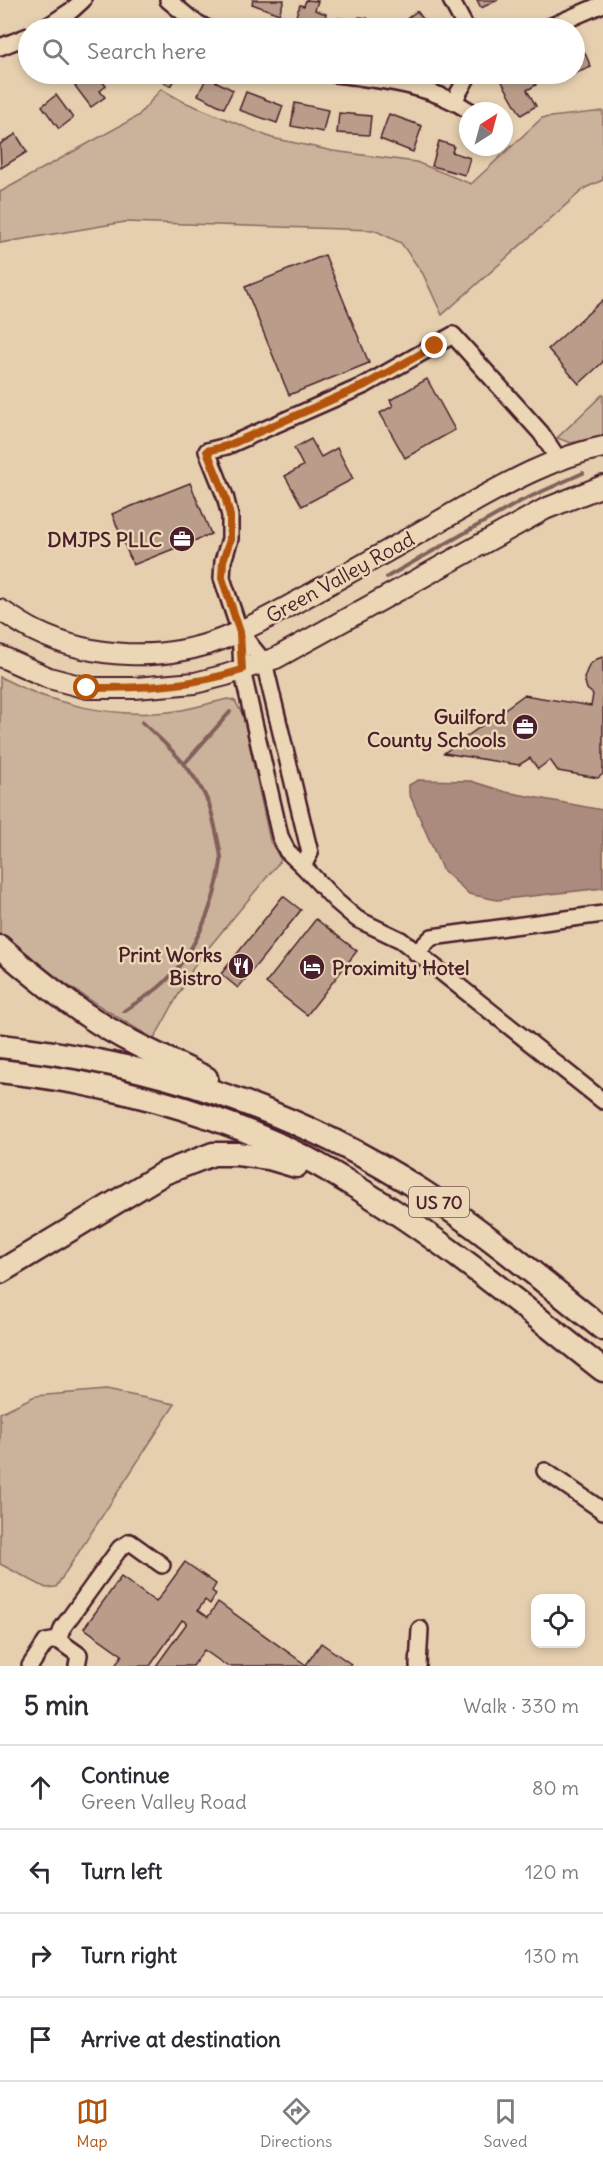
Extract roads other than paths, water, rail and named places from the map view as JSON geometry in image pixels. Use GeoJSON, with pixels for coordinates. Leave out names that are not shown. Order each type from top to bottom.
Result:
{"type":"FeatureCollection","features":[{"type":"Feature","properties":{"kind":"highway"},"geometry":{"type":"LineString","coordinates":[[0,947],[91,1018],[140,1047],[220,1084],[257,1106]]}},
{"type":"Feature","properties":{"kind":"highway","name":"US 70"},"geometry":{"type":"LineString","coordinates":[[0,1046],[96,1061],[182,1082],[257,1106],[339,1142],[423,1191],[603,1329]]}},
{"type":"Feature","properties":{"kind":"highway","name":"US 70"},"geometry":{"type":"LineString","coordinates":[[0,1071],[63,1080],[118,1092],[214,1119],[306,1157],[412,1222],[603,1370]]}},
{"type":"Feature","properties":{"kind":"highway"},"geometry":{"type":"LineString","coordinates":[[0,1272],[164,1173],[213,1154],[269,1158],[363,1192]]}},
{"type":"Feature","properties":{"kind":"main road","name":"Green Valley Road"},"geometry":{"type":"LineString","coordinates":[[0,610],[36,632],[70,644],[108,652],[129,654],[174,652],[219,640],[240,632],[522,475],[580,452],[603,447]]}},
{"type":"Feature","properties":{"kind":"main road","name":"Green Valley Road"},"geometry":{"type":"LineString","coordinates":[[0,656],[49,678],[87,688],[135,688],[195,683],[242,670],[276,658],[545,509],[603,486]]}},
{"type":"Feature","properties":{"kind":"street"},"geometry":{"type":"LineString","coordinates":[[60,18],[83,0]]}},
{"type":"Feature","properties":{"kind":"street"},"geometry":{"type":"LineString","coordinates":[[168,0],[190,18]]}},
{"type":"Feature","properties":{"kind":"street"},"geometry":{"type":"LineString","coordinates":[[452,0],[461,18]]}},
{"type":"Feature","properties":{"kind":"street"},"geometry":{"type":"LineString","coordinates":[[570,18],[603,4]]}},
{"type":"Feature","properties":{"kind":"street"},"geometry":{"type":"LineString","coordinates":[[0,47],[18,40]]}},
{"type":"Feature","properties":{"kind":"street"},"geometry":{"type":"LineString","coordinates":[[408,84],[429,90],[459,105]]}},
{"type":"Feature","properties":{"kind":"street"},"geometry":{"type":"LineString","coordinates":[[454,102],[464,84]]}},
{"type":"Feature","properties":{"kind":"street"},"geometry":{"type":"LineString","coordinates":[[559,460],[541,434],[453,335],[365,385],[227,446],[207,451],[225,496],[230,516],[230,540],[223,561],[222,578],[240,632],[242,670],[280,836],[287,851],[357,919],[401,940],[603,1101]]}},
{"type":"Feature","properties":{"kind":"street"},"geometry":{"type":"LineString","coordinates":[[240,632],[264,662],[310,853],[303,866]]}},
{"type":"Feature","properties":{"kind":"street"},"geometry":{"type":"LineString","coordinates":[[416,953],[432,937],[603,914]]}},
{"type":"Feature","properties":{"kind":"street"},"geometry":{"type":"LineString","coordinates":[[545,1471],[603,1511]]}},
{"type":"Feature","properties":{"kind":"street"},"geometry":{"type":"LineString","coordinates":[[58,1640],[63,1627],[120,1548],[130,1542],[162,1565]]}},
{"type":"Feature","properties":{"kind":"street"},"geometry":{"type":"LineString","coordinates":[[418,1666],[420,1629]]}},
{"type":"Feature","properties":{"kind":"street"},"geometry":{"type":"LineString","coordinates":[[30,1666],[46,1642],[58,1640],[79,1655],[77,1666]]}},
{"type":"Feature","properties":{"kind":"waterway"},"geometry":{"type":"LineString","coordinates":[[387,577],[521,501],[583,473]]}},
{"type":"Feature","properties":{"kind":"waterway"},"geometry":{"type":"LineString","coordinates":[[185,763],[230,712]]}},
{"type":"Feature","properties":{"kind":"waterway"},"geometry":{"type":"LineString","coordinates":[[124,1011],[158,988],[171,976],[192,947],[208,914],[221,862],[209,804],[203,792],[189,769],[142,722]]}},
{"type":"Feature","properties":{"kind":"place","name":"DMJPS PLLC"},"geometry":{"type":"Point","coordinates":[182,539]}},
{"type":"Feature","properties":{"kind":"place","name":"Guilford County Schools"},"geometry":{"type":"Point","coordinates":[525,727]}},
{"type":"Feature","properties":{"kind":"place","name":"Print Works Bistro"},"geometry":{"type":"Point","coordinates":[241,966]}},
{"type":"Feature","properties":{"kind":"place","name":"Proximity Hotel"},"geometry":{"type":"Point","coordinates":[312,967]}}]}
